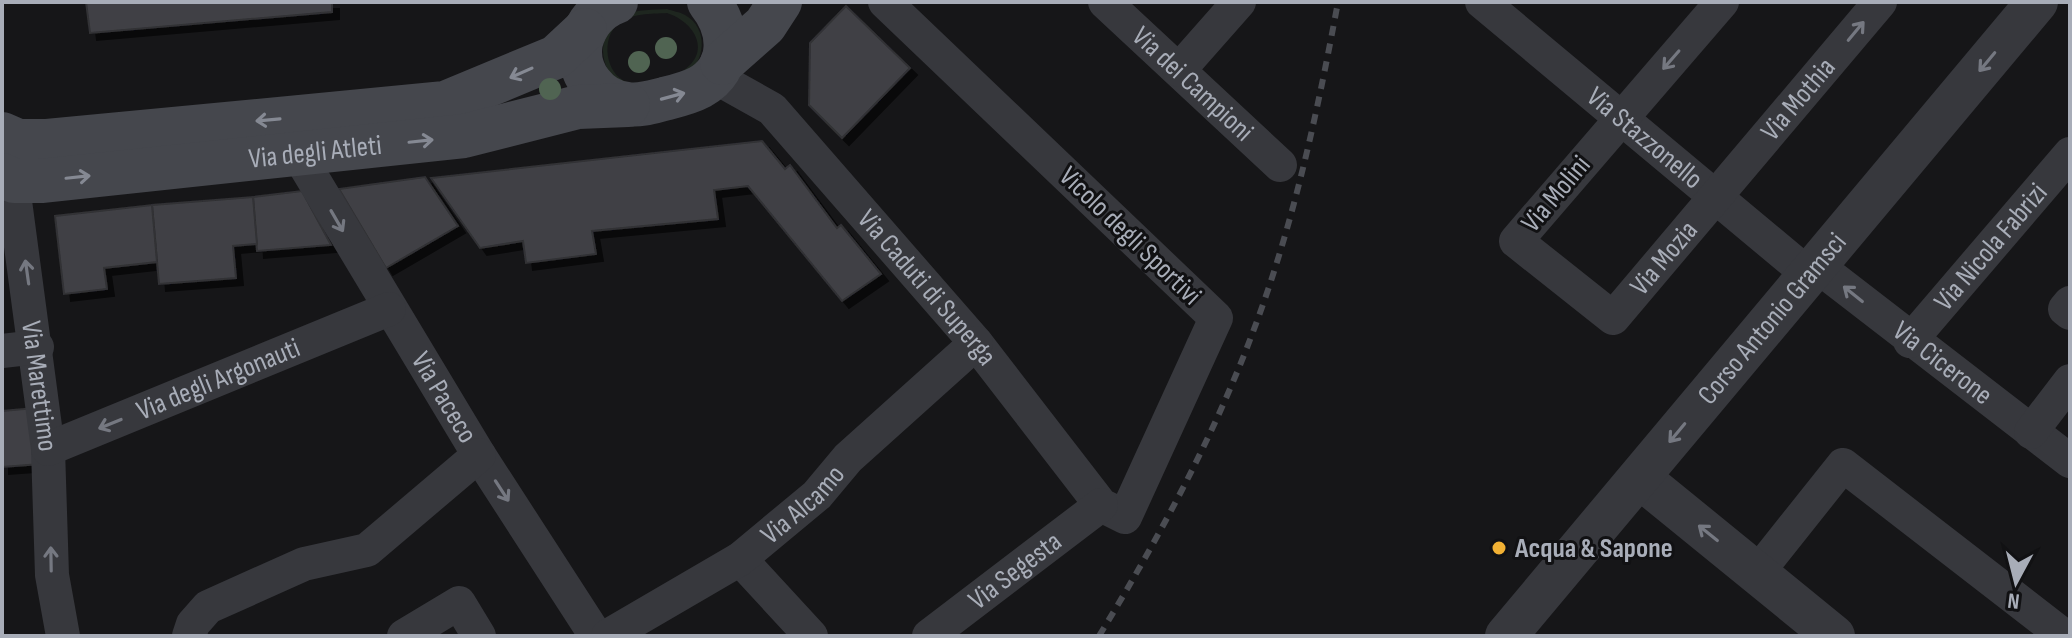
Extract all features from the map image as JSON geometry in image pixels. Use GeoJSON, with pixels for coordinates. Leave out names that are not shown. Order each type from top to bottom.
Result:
{"type":"FeatureCollection","features":[{"type":"Feature","properties":{"kind":"main road"},"geometry":{"type":"LineString","coordinates":[[712,2],[752,2]]}},
{"type":"Feature","properties":{"kind":"main road"},"geometry":{"type":"LineString","coordinates":[[712,2],[726,31],[726,47],[718,70]]}},
{"type":"Feature","properties":{"kind":"main road","name":"Via degli Atleti"},"geometry":{"type":"LineString","coordinates":[[597,13],[556,57],[445,103],[47,141],[18,141],[5,157],[41,181],[464,136],[578,107],[645,104],[701,87],[765,25],[780,2]]}},
{"type":"Feature","properties":{"kind":"main road"},"geometry":{"type":"LineString","coordinates":[[597,13],[580,46],[581,62],[587,78],[598,91],[628,105]]}},
{"type":"Feature","properties":{"kind":"street","name":"Vicolo degli Sportivi"},"geometry":{"type":"LineString","coordinates":[[885,2],[1216,318],[1113,511]]}},
{"type":"Feature","properties":{"kind":"street","name":"Via dei Campioni"},"geometry":{"type":"LineString","coordinates":[[1107,2],[1280,165]]}},
{"type":"Feature","properties":{"kind":"street"},"geometry":{"type":"LineString","coordinates":[[1179,70],[1239,2]]}},
{"type":"Feature","properties":{"kind":"street","name":"Via Stazzonello"},"geometry":{"type":"LineString","coordinates":[[1482,2],[1715,197],[1812,269]]}},
{"type":"Feature","properties":{"kind":"street","name":"Via Molini"},"geometry":{"type":"LineString","coordinates":[[1613,318],[1516,241],[1722,2]]}},
{"type":"Feature","properties":{"kind":"street","name":"Via Mothia"},"geometry":{"type":"LineString","coordinates":[[1715,197],[1880,2]]}},
{"type":"Feature","properties":{"kind":"street","name":"Corso Antonio Gramsci"},"geometry":{"type":"LineString","coordinates":[[1506,636],[2037,2]]}},
{"type":"Feature","properties":{"kind":"street","name":"Via Caduti di Superga"},"geometry":{"type":"LineString","coordinates":[[718,70],[772,109],[976,343],[1113,511]]}},
{"type":"Feature","properties":{"kind":"street","name":"Via Paceco"},"geometry":{"type":"LineString","coordinates":[[298,154],[479,455],[596,636]]}},
{"type":"Feature","properties":{"kind":"street","name":"Via Nicola Fabrizi"},"geometry":{"type":"LineString","coordinates":[[1910,341],[2070,154]]}},
{"type":"Feature","properties":{"kind":"street","name":"Via Marettimo"},"geometry":{"type":"LineString","coordinates":[[5,157],[37,347],[48,449],[52,575],[63,636]]}},
{"type":"Feature","properties":{"kind":"street","name":"Via Mozia"},"geometry":{"type":"LineString","coordinates":[[1613,318],[1715,197]]}},
{"type":"Feature","properties":{"kind":"street","name":"Via Cicerone"},"geometry":{"type":"LineString","coordinates":[[1812,269],[2070,461]]}},
{"type":"Feature","properties":{"kind":"street"},"geometry":{"type":"LineString","coordinates":[[2070,303],[2065,309],[2070,313]]}},
{"type":"Feature","properties":{"kind":"street","name":"Via degli Argonauti"},"geometry":{"type":"LineString","coordinates":[[48,449],[389,309]]}},
{"type":"Feature","properties":{"kind":"street","name":"Via Alcamo"},"geometry":{"type":"LineString","coordinates":[[608,636],[740,559],[817,495],[848,458],[976,343]]}},
{"type":"Feature","properties":{"kind":"street"},"geometry":{"type":"LineString","coordinates":[[2,351],[37,347]]}},
{"type":"Feature","properties":{"kind":"street"},"geometry":{"type":"LineString","coordinates":[[2031,432],[2070,381]]}},
{"type":"Feature","properties":{"kind":"street"},"geometry":{"type":"LineString","coordinates":[[189,636],[193,624],[208,607],[304,564],[367,550],[479,455]]}},
{"type":"Feature","properties":{"kind":"street"},"geometry":{"type":"LineString","coordinates":[[1757,573],[1843,465],[2064,636]]}},
{"type":"Feature","properties":{"kind":"street"},"geometry":{"type":"LineString","coordinates":[[1640,478],[1834,636]]}},
{"type":"Feature","properties":{"kind":"street","name":"Via Segesta"},"geometry":{"type":"LineString","coordinates":[[929,636],[1113,511]]}},
{"type":"Feature","properties":{"kind":"street"},"geometry":{"type":"LineString","coordinates":[[740,559],[811,636]]}},
{"type":"Feature","properties":{"kind":"street"},"geometry":{"type":"LineString","coordinates":[[404,636],[459,603],[479,636]]}},
{"type":"Feature","properties":{"kind":"shaded area"},"geometry":{"type":"Polygon","coordinates":[[[667,9],[685,15],[698,28],[702,46],[697,63],[684,76],[673,81],[642,87],[624,85],[615,79],[604,61],[604,39],[608,30],[615,21],[629,13],[667,9]],[[667,13],[641,15],[618,24],[609,38],[608,46],[614,72],[627,82],[636,83],[674,76],[691,64],[698,47],[696,39],[686,23],[667,13]]]}},
{"type":"Feature","properties":{"kind":"building"},"geometry":{"type":"Polygon","coordinates":[[[86,2],[332,2],[332,12],[90,33],[86,2]]]}},
{"type":"Feature","properties":{"kind":"building"},"geometry":{"type":"Polygon","coordinates":[[[846,6],[910,68],[842,138],[809,105],[810,43],[846,6]]]}},
{"type":"Feature","properties":{"kind":"building"},"geometry":{"type":"Polygon","coordinates":[[[762,141],[785,169],[790,165],[837,228],[841,225],[881,274],[842,301],[748,186],[714,190],[718,219],[592,231],[596,254],[526,263],[523,241],[480,248],[431,178],[762,141]]]}},
{"type":"Feature","properties":{"kind":"building"},"geometry":{"type":"Polygon","coordinates":[[[425,177],[458,226],[386,268],[339,189],[425,177]]]}},
{"type":"Feature","properties":{"kind":"building"},"geometry":{"type":"Polygon","coordinates":[[[302,191],[331,245],[257,251],[253,197],[302,191]]]}},
{"type":"Feature","properties":{"kind":"building"},"geometry":{"type":"Polygon","coordinates":[[[253,197],[257,244],[233,246],[236,278],[159,284],[152,205],[253,197]]]}},
{"type":"Feature","properties":{"kind":"building"},"geometry":{"type":"Polygon","coordinates":[[[152,205],[157,262],[104,268],[107,289],[64,294],[55,216],[152,205]]]}},
{"type":"Feature","properties":{"kind":"building"},"geometry":{"type":"Polygon","coordinates":[[[35,408],[41,464],[2,467],[2,411],[35,408]]]}},
{"type":"Feature","properties":{"kind":"railway"},"geometry":{"type":"LineString","coordinates":[[1099,636],[1144,560],[1206,443],[1257,321],[1283,243],[1304,163],[1338,2]]}},
{"type":"Feature","properties":{"kind":"place","name":"Acqua & Sapone"},"geometry":{"type":"Point","coordinates":[1499,548]}}]}
